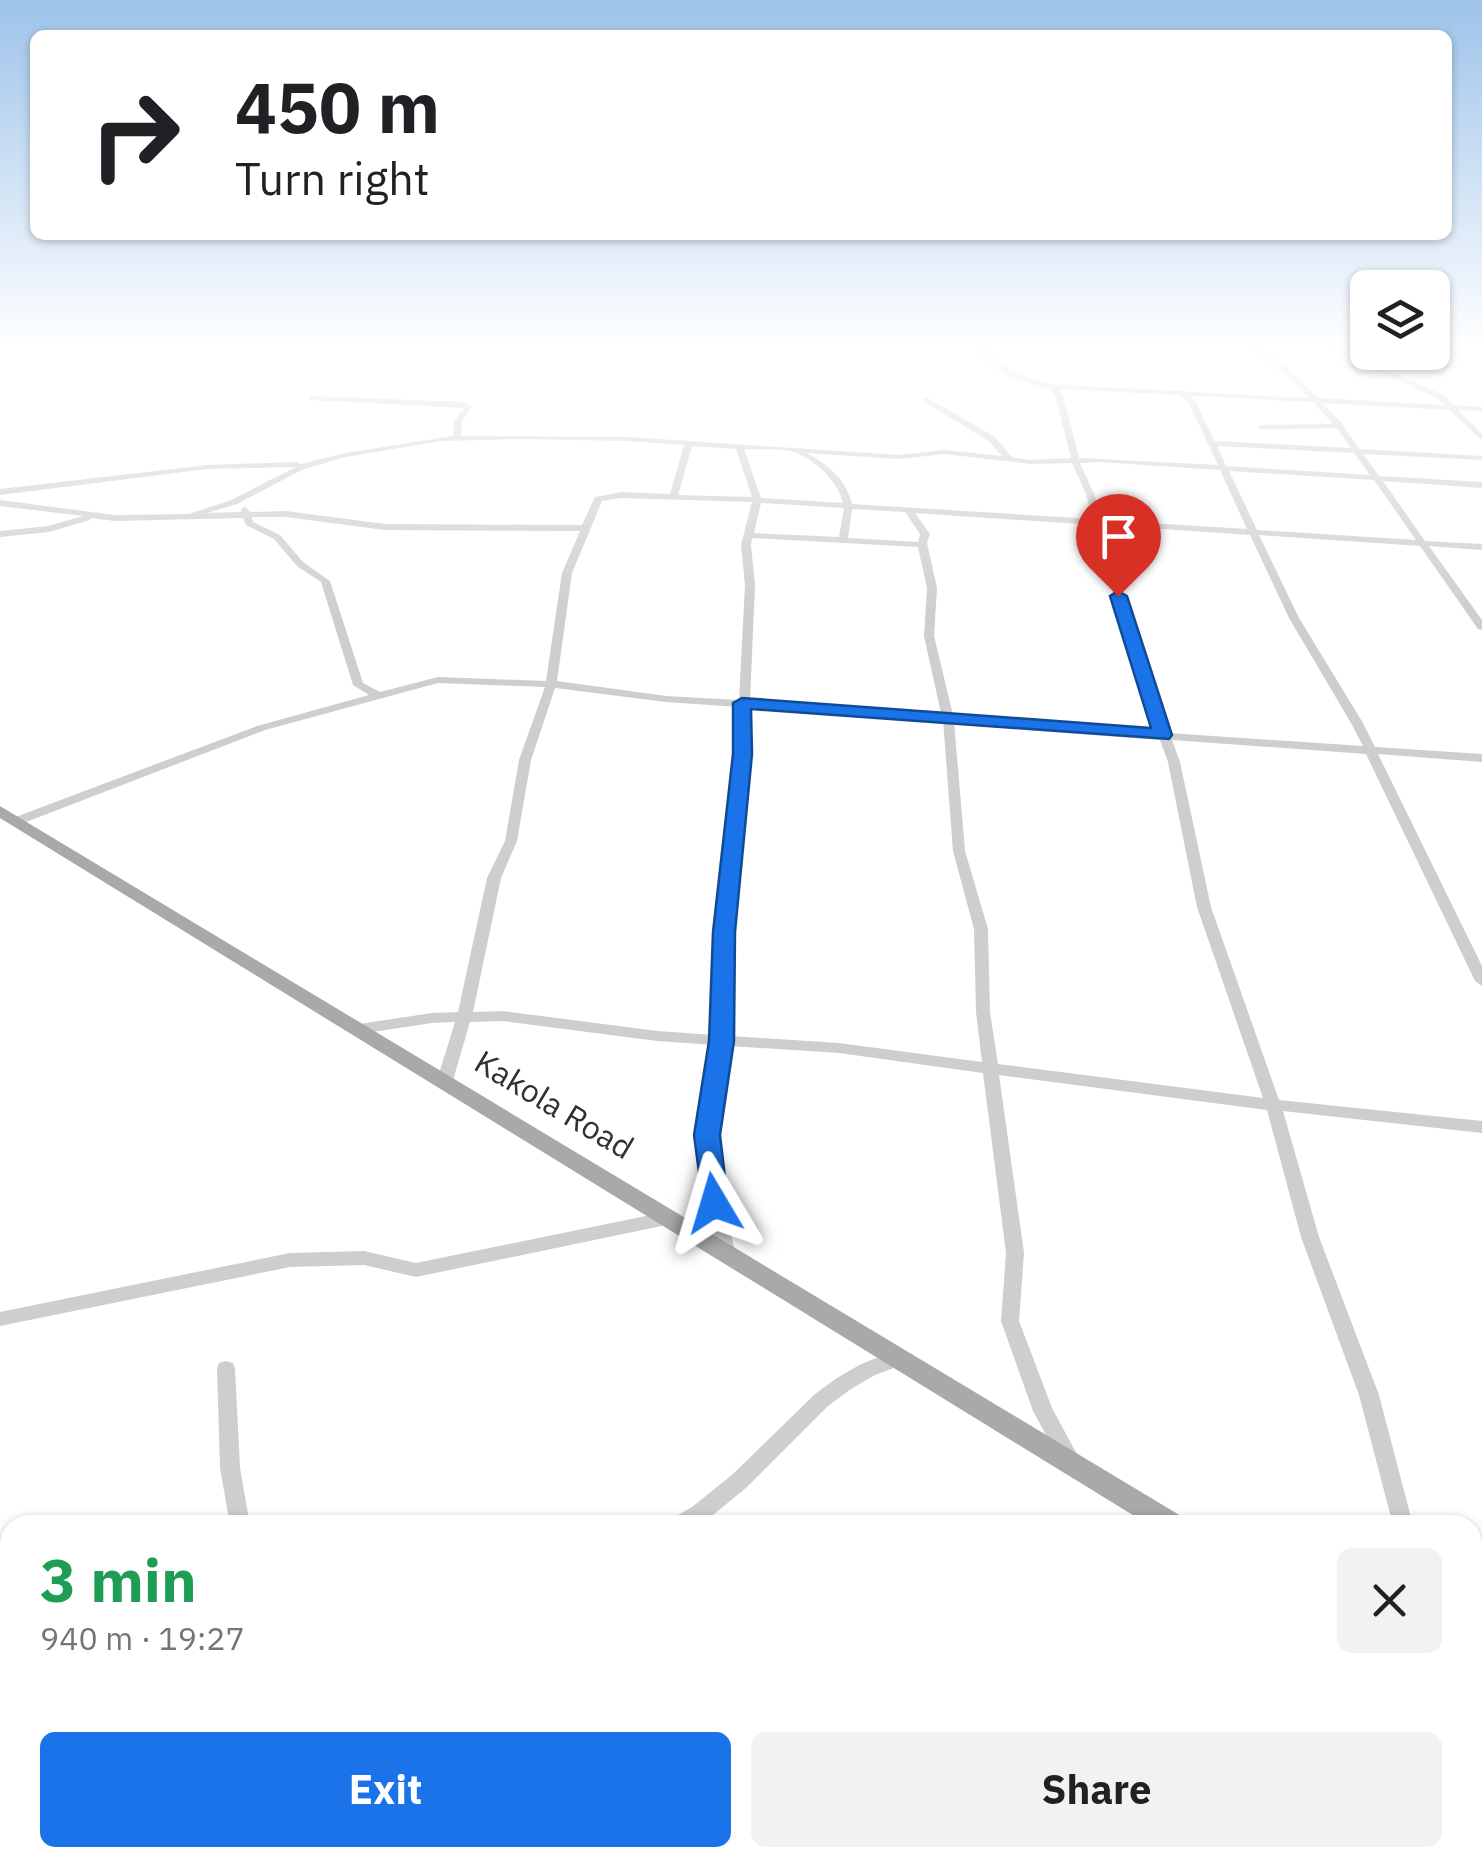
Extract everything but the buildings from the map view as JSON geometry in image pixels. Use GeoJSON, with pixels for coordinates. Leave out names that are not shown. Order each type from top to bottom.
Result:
{"type":"FeatureCollection","features":[{"type":"Feature","properties":{"kind":"main road","name":"Kakola Road"},"geometry":{"type":"LineString","coordinates":[[9,816],[1156,1515]]}},
{"type":"Feature","properties":{"kind":"street"},"geometry":{"type":"LineString","coordinates":[[986,436],[1008,458]]}},
{"type":"Feature","properties":{"kind":"street"},"geometry":{"type":"LineString","coordinates":[[1069,436],[1162,735],[1174,762],[1204,907],[1273,1104],[1310,1237],[1369,1395],[1400,1515]]}},
{"type":"Feature","properties":{"kind":"street"},"geometry":{"type":"LineString","coordinates":[[1208,436],[1294,618],[1323,662],[1371,751],[1482,980]]}},
{"type":"Feature","properties":{"kind":"street"},"geometry":{"type":"LineString","coordinates":[[1346,436],[1482,626]]}},
{"type":"Feature","properties":{"kind":"street"},"geometry":{"type":"LineString","coordinates":[[0,492],[207,467],[309,465],[441,439],[689,442],[899,457],[944,452],[1482,486]]}},
{"type":"Feature","properties":{"kind":"street"},"geometry":{"type":"LineString","coordinates":[[673,497],[689,442]]}},
{"type":"Feature","properties":{"kind":"street"},"geometry":{"type":"LineString","coordinates":[[1212,444],[1482,458]]}},
{"type":"Feature","properties":{"kind":"street"},"geometry":{"type":"LineString","coordinates":[[726,1250],[714,1203],[707,1135],[722,1041],[724,932],[742,754],[748,535],[757,500],[739,446]]}},
{"type":"Feature","properties":{"kind":"street"},"geometry":{"type":"LineString","coordinates":[[795,450],[827,470],[848,507],[844,541]]}},
{"type":"Feature","properties":{"kind":"street"},"geometry":{"type":"LineString","coordinates":[[0,502],[92,516],[192,516],[245,504],[309,465]]}},
{"type":"Feature","properties":{"kind":"street"},"geometry":{"type":"LineString","coordinates":[[445,1080],[464,1017],[494,878],[510,841],[525,760],[551,684],[567,573],[594,503],[602,497],[757,500],[1482,547]]}},
{"type":"Feature","properties":{"kind":"street"},"geometry":{"type":"LineString","coordinates":[[245,504],[250,523],[277,537],[300,564],[324,581],[358,685],[378,696]]}},
{"type":"Feature","properties":{"kind":"street"},"geometry":{"type":"LineString","coordinates":[[192,516],[245,504],[385,528],[584,528]]}},
{"type":"Feature","properties":{"kind":"street"},"geometry":{"type":"LineString","coordinates":[[910,512],[924,530],[922,545],[932,588],[930,636],[941,670],[948,717],[954,814],[963,867],[981,929],[982,1012],[994,1071],[1015,1253],[1010,1321],[1043,1412],[1073,1464]]}},
{"type":"Feature","properties":{"kind":"street"},"geometry":{"type":"LineString","coordinates":[[0,534],[59,527],[92,516]]}},
{"type":"Feature","properties":{"kind":"street"},"geometry":{"type":"LineString","coordinates":[[748,535],[922,545]]}},
{"type":"Feature","properties":{"kind":"street"},"geometry":{"type":"LineString","coordinates":[[9,816],[261,728],[438,680],[551,684],[666,699],[1482,758]]}},
{"type":"Feature","properties":{"kind":"street"},"geometry":{"type":"LineString","coordinates":[[359,1029],[503,1016],[722,1041],[838,1048],[994,1071],[1482,1127]]}},
{"type":"Feature","properties":{"kind":"street"},"geometry":{"type":"LineString","coordinates":[[0,1319],[290,1260],[364,1258],[416,1270],[671,1218]]}},
{"type":"Feature","properties":{"kind":"street"},"geometry":{"type":"LineString","coordinates":[[694,1515],[730,1490],[834,1388],[861,1369],[895,1359]]}},
{"type":"Feature","properties":{"kind":"street"},"geometry":{"type":"LineString","coordinates":[[226,1369],[230,1468],[238,1515]]}},
{"type":"Feature","properties":{"kind":"route"},"geometry":{"type":"LineString","coordinates":[[714,1203],[707,1135],[722,1041],[724,932],[742,754],[742,703],[930,714],[1026,727],[1162,735],[1118,596]]}}]}
